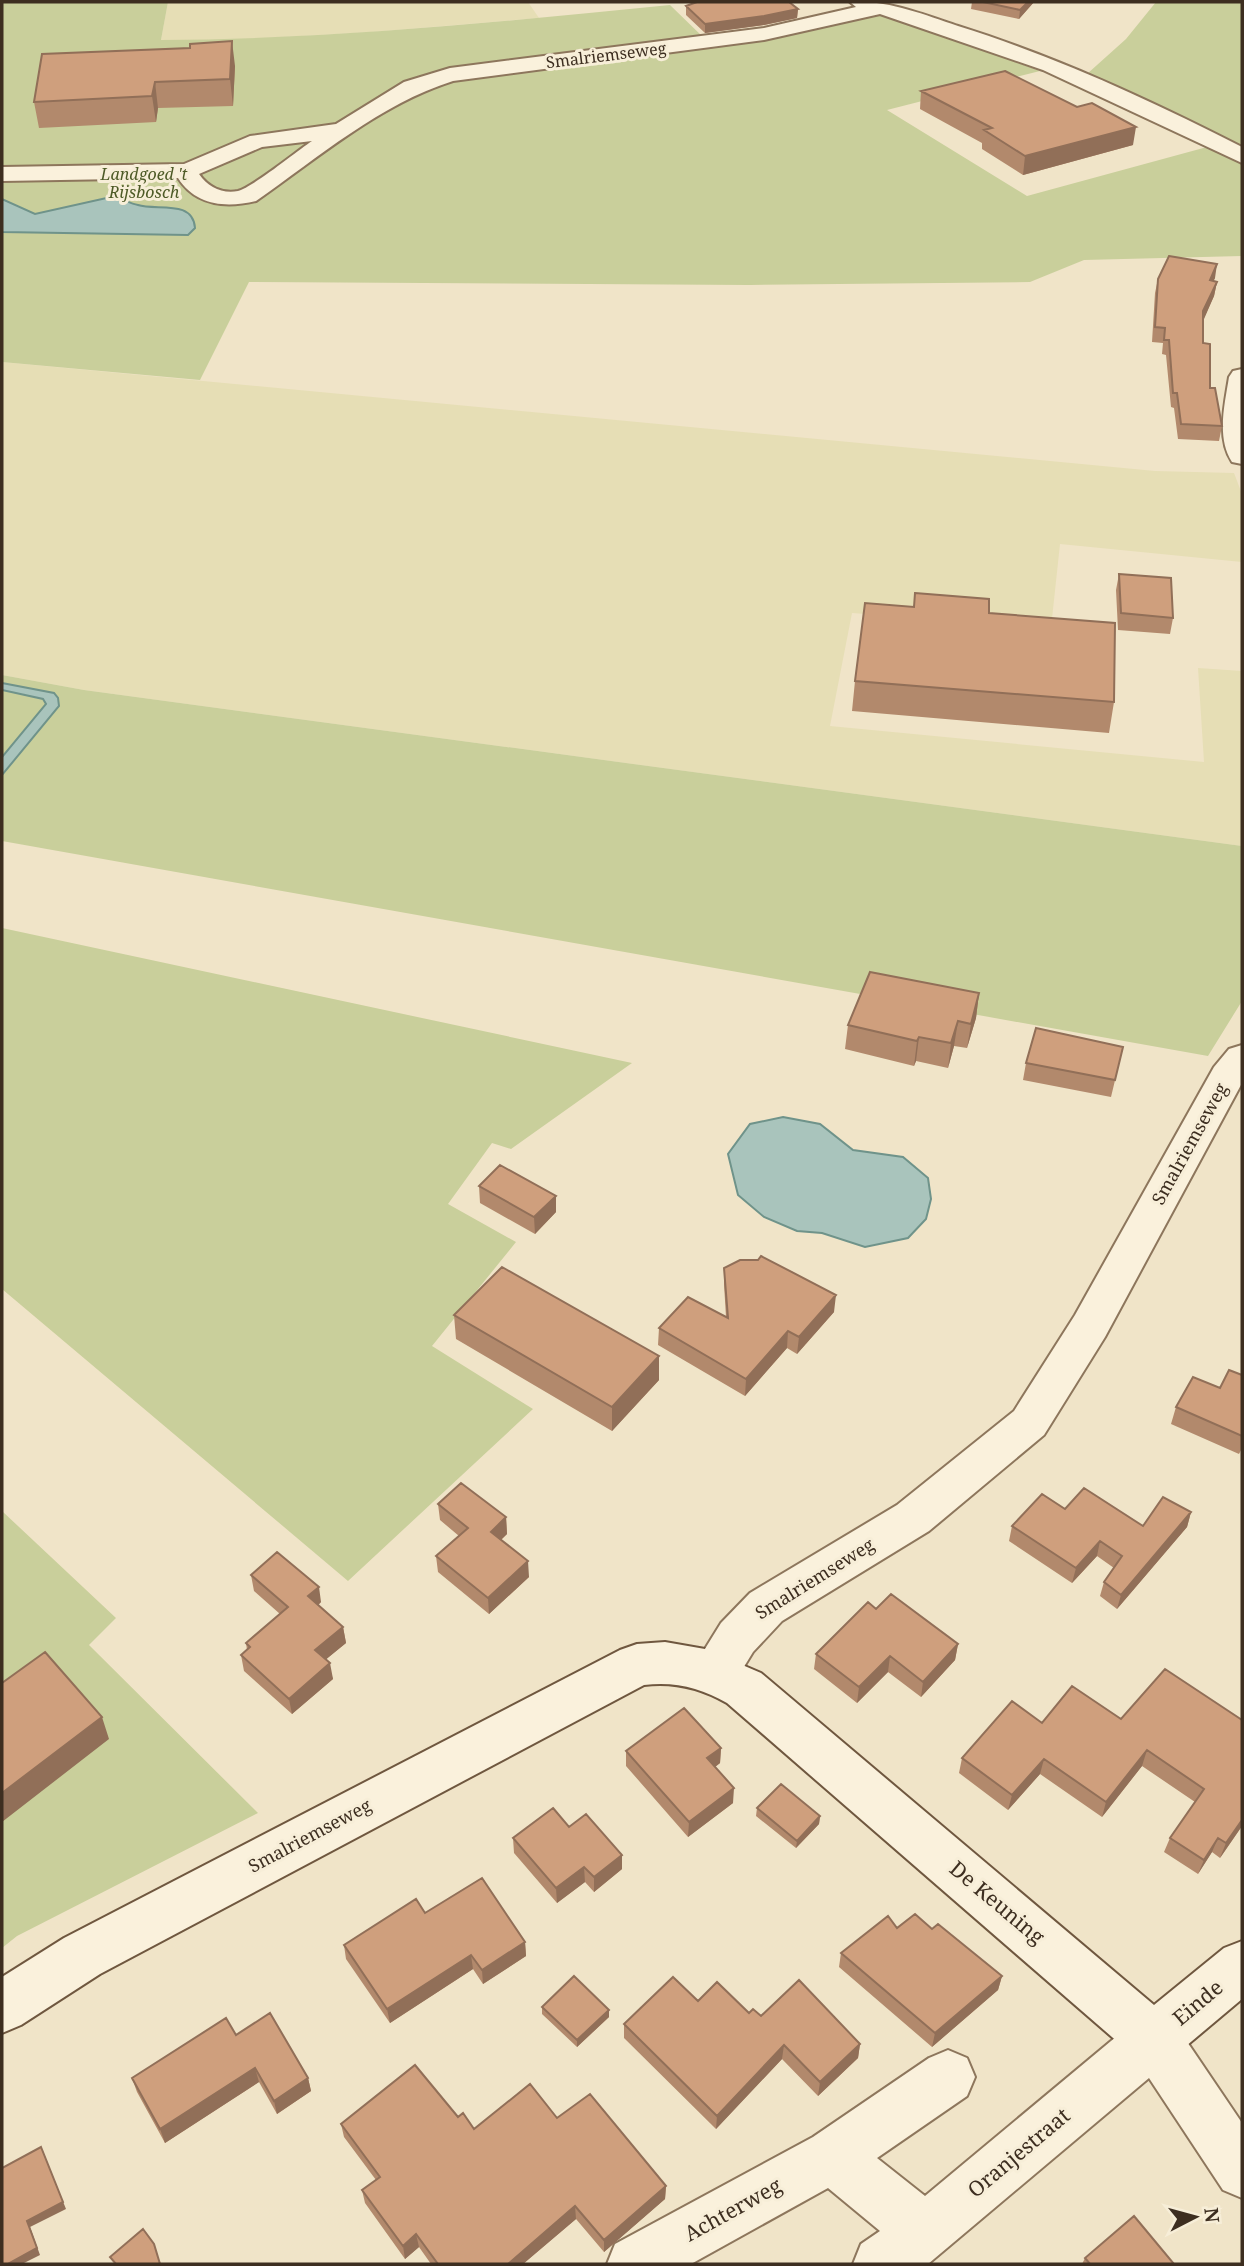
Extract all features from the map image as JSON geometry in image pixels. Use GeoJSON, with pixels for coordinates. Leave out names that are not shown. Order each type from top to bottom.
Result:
{"type":"FeatureCollection","features":[{"type":"Feature","properties":{"kind":"street","name":"Smalriemseweg"},"geometry":{"type":"LineString","coordinates":[[860,2],[957,31],[1112,92],[1242,156]]}},
{"type":"Feature","properties":{"kind":"street","name":"Smalriemseweg"},"geometry":{"type":"LineString","coordinates":[[186,170],[191,183],[206,195],[240,198],[248,196],[342,130],[412,87],[450,75],[764,34],[881,8]]}},
{"type":"Feature","properties":{"kind":"street","name":"Smalriemseweg"},"geometry":{"type":"LineString","coordinates":[[2,174],[186,170],[207,164],[232,150],[258,141],[342,130]]}},
{"type":"Feature","properties":{"kind":"street"},"geometry":{"type":"LineString","coordinates":[[289,138],[307,146],[311,152]]}},
{"type":"Feature","properties":{"kind":"street"},"geometry":{"type":"LineString","coordinates":[[1242,377],[1236,427],[1242,456]]}},
{"type":"Feature","properties":{"kind":"street","name":"Smalriemseweg"},"geometry":{"type":"LineString","coordinates":[[2,2007],[82,1956],[637,1665],[660,1661],[714,1673],[734,1640],[749,1621],[766,1607],[913,1518],[1030,1423],[1090,1326],[1237,1071]]}},
{"type":"Feature","properties":{"kind":"street","name":"De Keuning"},"geometry":{"type":"LineString","coordinates":[[714,1673],[744,1688],[1154,2039],[1242,2171]]}},
{"type":"Feature","properties":{"kind":"street","name":"Einde"},"geometry":{"type":"LineString","coordinates":[[1154,2039],[1242,1966]]}},
{"type":"Feature","properties":{"kind":"street","name":"Oranjestraat"},"geometry":{"type":"LineString","coordinates":[[881,2264],[925,2232],[1154,2039]]}},
{"type":"Feature","properties":{"kind":"street","name":"Achterweg"},"geometry":{"type":"LineString","coordinates":[[635,2264],[832,2156],[948,2077]]}},
{"type":"Feature","properties":{"kind":"street"},"geometry":{"type":"LineString","coordinates":[[832,2156],[925,2232]]}},
{"type":"Feature","properties":{"kind":"shaded area"},"geometry":{"type":"Polygon","coordinates":[[[168,2],[528,2],[539,18],[371,32],[231,40],[161,40],[168,2]]]}},
{"type":"Feature","properties":{"kind":"shaded area"},"geometry":{"type":"Polygon","coordinates":[[[2,362],[1155,471],[1234,473],[1242,494],[1242,562],[1060,544],[1051,628],[852,613],[830,726],[1204,762],[1198,668],[1242,671],[1242,846],[84,690],[2,675],[2,362]]]}},
{"type":"Feature","properties":{"kind":"green space","name":"Landgoed 't Rijsbosch"},"geometry":{"type":"Polygon","coordinates":[[[2,2],[168,2],[161,40],[352,33],[670,5],[705,39],[880,15],[895,18],[1040,71],[887,110],[1027,196],[1207,147],[1242,164],[1242,256],[1084,260],[1030,282],[750,285],[249,282],[200,380],[2,362],[2,2]]]}},
{"type":"Feature","properties":{"kind":"green space"},"geometry":{"type":"Polygon","coordinates":[[[1156,2],[1242,2],[1242,151],[1087,74],[1126,39],[1156,2]]]}},
{"type":"Feature","properties":{"kind":"green space"},"geometry":{"type":"Polygon","coordinates":[[[2,675],[84,690],[1242,846],[1242,1001],[1208,1056],[2,841],[2,675]]]}},
{"type":"Feature","properties":{"kind":"green space"},"geometry":{"type":"Polygon","coordinates":[[[2,928],[632,1063],[511,1149],[492,1143],[448,1204],[516,1242],[432,1346],[533,1409],[348,1581],[2,1289],[2,928]]]}},
{"type":"Feature","properties":{"kind":"green space"},"geometry":{"type":"Polygon","coordinates":[[[2,1511],[116,1618],[89,1645],[258,1813],[17,1936],[2,1948],[2,1511]]]}},
{"type":"Feature","properties":{"kind":"water"},"geometry":{"type":"Polygon","coordinates":[[[111,197],[146,207],[181,210],[193,219],[195,228],[188,235],[2,232],[2,199],[35,214],[111,197]]]}},
{"type":"Feature","properties":{"kind":"water"},"geometry":{"type":"Polygon","coordinates":[[[2,683],[54,693],[59,706],[2,775],[2,757],[46,704],[43,699],[2,690],[2,683]]]}},
{"type":"Feature","properties":{"kind":"water"},"geometry":{"type":"Polygon","coordinates":[[[783,1117],[820,1124],[853,1150],[903,1157],[928,1178],[931,1199],[926,1219],[908,1238],[865,1247],[822,1233],[797,1231],[764,1217],[738,1195],[728,1154],[750,1124],[783,1117]]]}},
{"type":"Feature","properties":{"kind":"building"},"geometry":{"type":"Polygon","coordinates":[[[697,2],[789,2],[798,9],[705,24],[686,6],[697,2]]]}},
{"type":"Feature","properties":{"kind":"building"},"geometry":{"type":"Polygon","coordinates":[[[983,2],[1028,2],[1020,10],[983,2]]]}},
{"type":"Feature","properties":{"kind":"building"},"geometry":{"type":"Polygon","coordinates":[[[232,41],[230,79],[155,82],[152,96],[34,102],[42,54],[190,48],[190,44],[232,41]]]}},
{"type":"Feature","properties":{"kind":"building"},"geometry":{"type":"Polygon","coordinates":[[[1005,71],[1077,107],[1092,103],[1136,127],[1025,156],[984,130],[992,128],[921,91],[1005,71]]]}},
{"type":"Feature","properties":{"kind":"building"},"geometry":{"type":"Polygon","coordinates":[[[1169,256],[1217,264],[1210,280],[1217,282],[1203,311],[1203,343],[1210,344],[1210,388],[1215,388],[1222,426],[1181,424],[1177,393],[1173,393],[1169,340],[1164,340],[1165,328],[1155,327],[1158,279],[1169,256]]]}},
{"type":"Feature","properties":{"kind":"building"},"geometry":{"type":"Polygon","coordinates":[[[1119,574],[1171,578],[1173,618],[1121,613],[1119,574]]]}},
{"type":"Feature","properties":{"kind":"building"},"geometry":{"type":"Polygon","coordinates":[[[915,593],[989,599],[989,613],[1115,623],[1114,702],[855,681],[865,603],[914,607],[915,593]]]}},
{"type":"Feature","properties":{"kind":"building"},"geometry":{"type":"Polygon","coordinates":[[[870,972],[979,993],[971,1024],[958,1021],[951,1043],[919,1037],[917,1041],[848,1025],[870,972]]]}},
{"type":"Feature","properties":{"kind":"building"},"geometry":{"type":"Polygon","coordinates":[[[1036,1028],[1123,1047],[1115,1080],[1026,1063],[1036,1028]]]}},
{"type":"Feature","properties":{"kind":"building"},"geometry":{"type":"Polygon","coordinates":[[[500,1165],[556,1196],[534,1217],[479,1186],[500,1165]]]}},
{"type":"Feature","properties":{"kind":"building"},"geometry":{"type":"Polygon","coordinates":[[[761,1256],[836,1295],[799,1337],[788,1331],[746,1379],[659,1328],[688,1297],[728,1318],[724,1268],[740,1260],[758,1260],[761,1256]]]}},
{"type":"Feature","properties":{"kind":"building"},"geometry":{"type":"Polygon","coordinates":[[[502,1267],[659,1356],[612,1407],[454,1315],[502,1267]]]}},
{"type":"Feature","properties":{"kind":"building"},"geometry":{"type":"Polygon","coordinates":[[[1229,1370],[1242,1375],[1242,1436],[1176,1407],[1193,1377],[1220,1388],[1229,1370]]]}},
{"type":"Feature","properties":{"kind":"building"},"geometry":{"type":"Polygon","coordinates":[[[461,1483],[506,1517],[491,1532],[528,1561],[488,1598],[436,1556],[468,1528],[438,1504],[461,1483]]]}},
{"type":"Feature","properties":{"kind":"building"},"geometry":{"type":"Polygon","coordinates":[[[1084,1488],[1143,1526],[1163,1497],[1191,1512],[1121,1595],[1104,1582],[1122,1556],[1100,1541],[1076,1568],[1012,1526],[1042,1494],[1065,1509],[1084,1488]]]}},
{"type":"Feature","properties":{"kind":"building"},"geometry":{"type":"Polygon","coordinates":[[[277,1552],[319,1587],[308,1596],[343,1627],[315,1650],[330,1663],[289,1699],[241,1655],[250,1647],[246,1643],[288,1607],[251,1575],[277,1552]]]}},
{"type":"Feature","properties":{"kind":"building"},"geometry":{"type":"Polygon","coordinates":[[[891,1594],[958,1644],[923,1682],[890,1656],[859,1687],[816,1654],[868,1602],[876,1609],[891,1594]]]}},
{"type":"Feature","properties":{"kind":"building"},"geometry":{"type":"Polygon","coordinates":[[[45,1652],[102,1717],[2,1793],[2,1683],[45,1652]]]}},
{"type":"Feature","properties":{"kind":"building"},"geometry":{"type":"Polygon","coordinates":[[[1165,1669],[1242,1720],[1242,1820],[1226,1843],[1218,1838],[1204,1860],[1170,1838],[1204,1789],[1147,1750],[1106,1802],[1044,1759],[1012,1795],[962,1758],[1012,1701],[1042,1723],[1072,1686],[1121,1719],[1165,1669]]]}},
{"type":"Feature","properties":{"kind":"building"},"geometry":{"type":"Polygon","coordinates":[[[684,1708],[721,1748],[707,1758],[734,1788],[689,1822],[626,1751],[684,1708]]]}},
{"type":"Feature","properties":{"kind":"building"},"geometry":{"type":"Polygon","coordinates":[[[781,1784],[820,1816],[797,1841],[757,1808],[781,1784]]]}},
{"type":"Feature","properties":{"kind":"building"},"geometry":{"type":"Polygon","coordinates":[[[553,1808],[569,1827],[586,1814],[622,1855],[594,1877],[584,1867],[556,1888],[513,1838],[553,1808]]]}},
{"type":"Feature","properties":{"kind":"building"},"geometry":{"type":"Polygon","coordinates":[[[482,1878],[525,1942],[482,1970],[471,1955],[387,2009],[344,1945],[416,1899],[425,1913],[482,1878]]]}},
{"type":"Feature","properties":{"kind":"building"},"geometry":{"type":"Polygon","coordinates":[[[915,1914],[932,1929],[938,1924],[1002,1976],[935,2033],[841,1953],[888,1916],[897,1928],[915,1914]]]}},
{"type":"Feature","properties":{"kind":"building"},"geometry":{"type":"Polygon","coordinates":[[[574,1976],[609,2010],[577,2040],[542,2007],[574,1976]]]}},
{"type":"Feature","properties":{"kind":"building"},"geometry":{"type":"Polygon","coordinates":[[[673,1977],[698,2001],[717,1982],[749,2013],[753,2009],[761,2016],[799,1980],[860,2044],[820,2082],[784,2045],[717,2116],[624,2024],[673,1977]]]}},
{"type":"Feature","properties":{"kind":"building"},"geometry":{"type":"Polygon","coordinates":[[[270,2013],[308,2078],[274,2101],[255,2068],[160,2129],[132,2078],[226,2018],[236,2035],[270,2013]]]}},
{"type":"Feature","properties":{"kind":"building"},"geometry":{"type":"Polygon","coordinates":[[[415,2065],[458,2117],[463,2113],[474,2129],[530,2084],[557,2118],[590,2094],[666,2186],[604,2240],[575,2206],[508,2264],[438,2264],[416,2234],[403,2246],[362,2190],[380,2177],[341,2124],[415,2065]]]}},
{"type":"Feature","properties":{"kind":"building"},"geometry":{"type":"Polygon","coordinates":[[[41,2147],[63,2202],[27,2221],[37,2248],[8,2264],[2,2264],[2,2168],[41,2147]]]}},
{"type":"Feature","properties":{"kind":"building"},"geometry":{"type":"Polygon","coordinates":[[[1134,2216],[1174,2264],[1090,2264],[1085,2258],[1134,2216]]]}},
{"type":"Feature","properties":{"kind":"building"},"geometry":{"type":"Polygon","coordinates":[[[143,2229],[154,2244],[160,2264],[116,2264],[110,2257],[143,2229]]]}}]}
